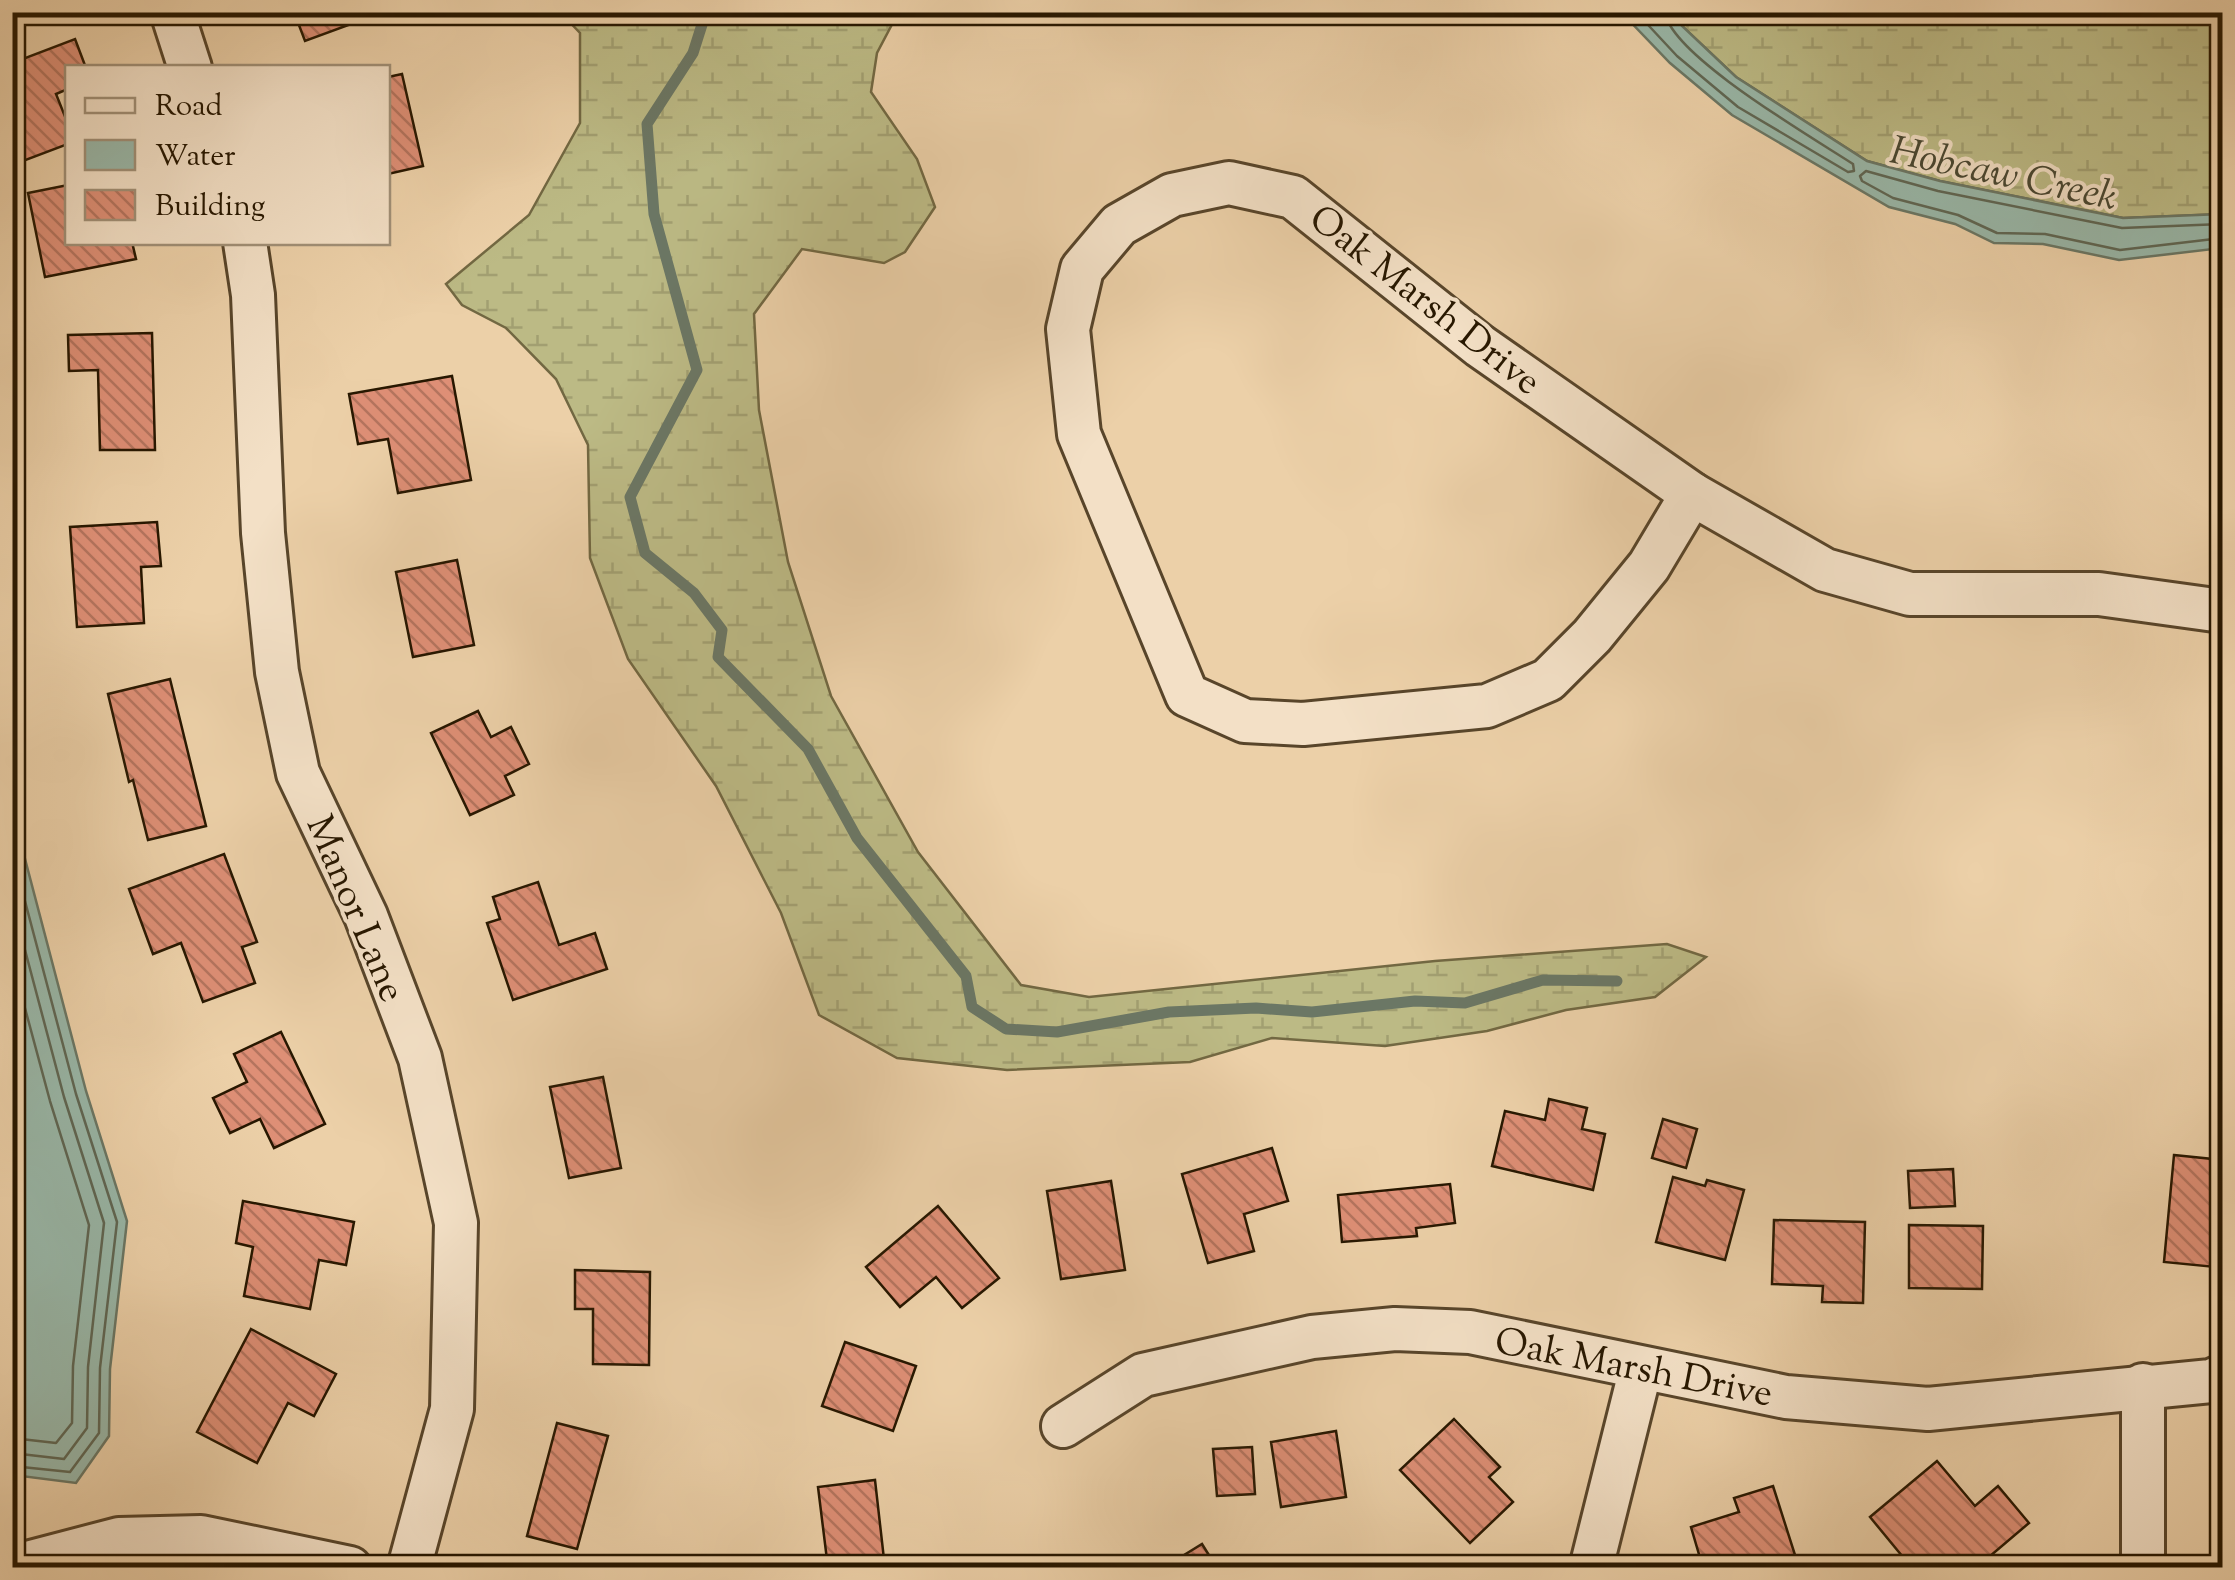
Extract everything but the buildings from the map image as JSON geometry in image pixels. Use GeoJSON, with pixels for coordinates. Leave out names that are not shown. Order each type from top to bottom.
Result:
{"type":"FeatureCollection","features":[{"type":"Feature","properties":{"kind":"street"},"geometry":{"type":"LineString","coordinates":[[172,12],[189,65]]}},
{"type":"Feature","properties":{"kind":"street","name":"Oak Marsh Drive"},"geometry":{"type":"LineString","coordinates":[[1692,494],[1648,566],[1592,636],[1548,680],[1488,706],[1303,724],[1245,722],[1187,695],[1079,434],[1068,329],[1082,269],[1119,225],[1172,195],[1229,183],[1294,197],[1480,346],[1692,494],[1826,570],[1910,594],[2099,594],[2222,611]]}},
{"type":"Feature","properties":{"kind":"street","name":"Manor Lane"},"geometry":{"type":"LineString","coordinates":[[245,245],[253,296],[263,533],[277,672],[298,773],[366,916],[420,1058],[456,1223],[452,1409],[409,1568]]}},
{"type":"Feature","properties":{"kind":"street","name":"Oak Marsh Drive"},"geometry":{"type":"LineString","coordinates":[[1063,1426],[1143,1375],[1329,1336],[1395,1329],[1470,1332],[1786,1397],[1928,1409],[2211,1381],[2222,1376]]}},
{"type":"Feature","properties":{"kind":"street"},"geometry":{"type":"LineString","coordinates":[[1592,1568],[1640,1368]]}},
{"type":"Feature","properties":{"kind":"street"},"geometry":{"type":"LineString","coordinates":[[2142,1385],[2143,1568]]}},
{"type":"Feature","properties":{"kind":"street"},"geometry":{"type":"LineString","coordinates":[[12,1568],[119,1539],[201,1536],[350,1568]]}},
{"type":"Feature","properties":{"kind":"green space"},"geometry":{"type":"Polygon","coordinates":[[[561,13],[898,13],[877,53],[871,92],[917,159],[935,207],[905,252],[884,263],[802,249],[754,314],[759,410],[788,562],[831,696],[918,852],[1021,985],[1089,997],[1435,961],[1667,944],[1706,957],[1655,997],[1566,1010],[1487,1031],[1385,1046],[1272,1038],[1190,1062],[1007,1070],[897,1058],[819,1015],[781,913],[716,786],[628,659],[590,558],[588,445],[556,379],[506,328],[462,305],[446,284],[529,215],[580,123],[580,33],[561,13]]]}},
{"type":"Feature","properties":{"kind":"green space"},"geometry":{"type":"Polygon","coordinates":[[[1672,13],[2222,13],[2222,214],[2123,218],[1940,181],[1867,161],[1736,77],[1672,13]]]}},
{"type":"Feature","properties":{"kind":"water"},"geometry":{"type":"Polygon","coordinates":[[[1622,13],[1672,13],[1736,77],[1867,161],[1940,181],[2123,218],[2222,214],[2222,248],[2119,260],[2043,244],[1994,243],[1955,224],[1889,207],[1732,115],[1670,63],[1622,13]]]}},
{"type":"Feature","properties":{"kind":"water"},"geometry":{"type":"Polygon","coordinates":[[[12,771],[19,836],[86,1091],[127,1221],[110,1369],[109,1436],[76,1483],[13,1475],[12,771]]]}},
{"type":"Feature","properties":{"kind":"waterway"},"geometry":{"type":"LineString","coordinates":[[706,12],[693,53],[647,124],[654,214],[697,370],[630,497],[645,553],[694,593],[722,630],[718,657],[808,749],[857,838],[966,976],[972,1007],[1006,1029],[1057,1032],[1169,1012],[1256,1008],[1312,1012],[1415,1001],[1465,1003],[1543,980],[1617,981]]}},
{"type":"Feature","properties":{"kind":"water label","name":"Hobcaw Creek"},"geometry":{"type":"Point","coordinates":[2004,172]}}]}
